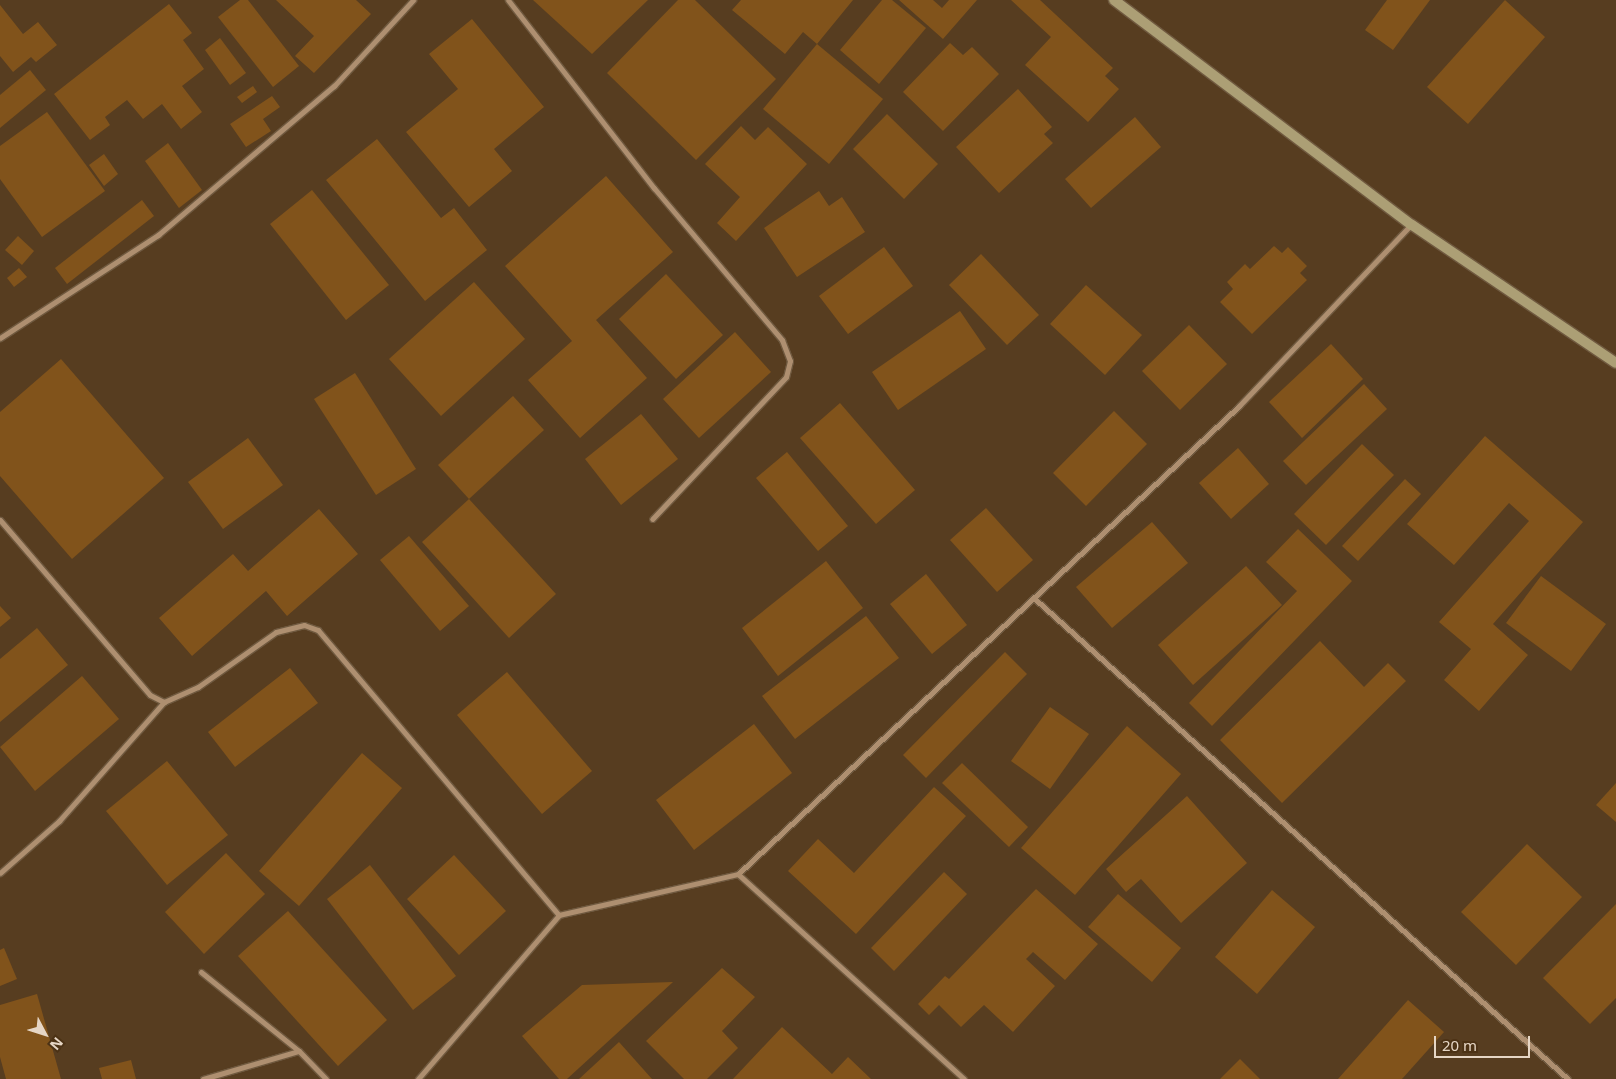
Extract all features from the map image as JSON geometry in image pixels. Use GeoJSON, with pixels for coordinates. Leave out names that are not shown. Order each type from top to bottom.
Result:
{"type":"FeatureCollection","features":[{"type":"Feature","properties":{"kind":"main road"},"geometry":{"type":"LineString","coordinates":[[1115,0],[1412,225],[1616,362]]}},
{"type":"Feature","properties":{"kind":"street"},"geometry":{"type":"LineString","coordinates":[[0,338],[158,235],[334,86],[413,0]]}},
{"type":"Feature","properties":{"kind":"street"},"geometry":{"type":"LineString","coordinates":[[508,0],[654,188],[782,340],[790,361],[786,377],[652,519]]}},
{"type":"Feature","properties":{"kind":"street"},"geometry":{"type":"LineString","coordinates":[[418,1079],[558,915],[738,874],[1239,406],[1412,225]]}},
{"type":"Feature","properties":{"kind":"street"},"geometry":{"type":"LineString","coordinates":[[0,520],[150,695],[164,702]]}},
{"type":"Feature","properties":{"kind":"street"},"geometry":{"type":"LineString","coordinates":[[1034,599],[1568,1079]]}},
{"type":"Feature","properties":{"kind":"street"},"geometry":{"type":"LineString","coordinates":[[0,873],[59,821],[164,702],[192,690],[276,632],[304,625],[318,630],[558,915]]}},
{"type":"Feature","properties":{"kind":"street"},"geometry":{"type":"LineString","coordinates":[[738,874],[964,1079]]}},
{"type":"Feature","properties":{"kind":"street"},"geometry":{"type":"LineString","coordinates":[[201,972],[299,1051],[326,1079]]}},
{"type":"Feature","properties":{"kind":"street"},"geometry":{"type":"LineString","coordinates":[[203,1079],[299,1051]]}},
{"type":"Feature","properties":{"kind":"building"},"geometry":{"type":"Polygon","coordinates":[[[240,0],[248,0],[299,66],[273,87],[218,17],[240,0]]]}},
{"type":"Feature","properties":{"kind":"building"},"geometry":{"type":"Polygon","coordinates":[[[276,0],[356,0],[371,14],[314,73],[295,56],[314,36],[276,0]]]}},
{"type":"Feature","properties":{"kind":"building"},"geometry":{"type":"Polygon","coordinates":[[[533,0],[648,0],[592,54],[533,0]]]}},
{"type":"Feature","properties":{"kind":"building"},"geometry":{"type":"Polygon","coordinates":[[[678,0],[695,0],[776,79],[696,160],[607,73],[678,0]]]}},
{"type":"Feature","properties":{"kind":"building"},"geometry":{"type":"Polygon","coordinates":[[[741,0],[853,0],[817,44],[803,32],[785,54],[732,10],[741,0]]]}},
{"type":"Feature","properties":{"kind":"building"},"geometry":{"type":"Polygon","coordinates":[[[882,0],[892,0],[926,28],[879,84],[840,50],[882,0]]]}},
{"type":"Feature","properties":{"kind":"building"},"geometry":{"type":"Polygon","coordinates":[[[899,0],[933,0],[942,8],[949,0],[977,0],[943,39],[899,0]]]}},
{"type":"Feature","properties":{"kind":"building"},"geometry":{"type":"Polygon","coordinates":[[[1011,0],[1040,0],[1113,68],[1105,76],[1119,89],[1088,122],[1025,65],[1051,37],[1011,0]]]}},
{"type":"Feature","properties":{"kind":"building"},"geometry":{"type":"Polygon","coordinates":[[[1387,0],[1430,0],[1393,50],[1365,30],[1387,0]]]}},
{"type":"Feature","properties":{"kind":"building"},"geometry":{"type":"Polygon","coordinates":[[[1505,0],[1545,37],[1468,124],[1427,87],[1505,0]]]}},
{"type":"Feature","properties":{"kind":"building"},"geometry":{"type":"Polygon","coordinates":[[[169,4],[192,33],[183,40],[204,69],[182,86],[202,112],[181,129],[162,104],[143,119],[127,100],[105,117],[110,125],[90,140],[54,94],[169,4]]]}},
{"type":"Feature","properties":{"kind":"building"},"geometry":{"type":"Polygon","coordinates":[[[0,5],[23,34],[38,22],[57,45],[36,62],[31,57],[13,72],[0,56],[0,5]]]}},
{"type":"Feature","properties":{"kind":"building"},"geometry":{"type":"Polygon","coordinates":[[[472,19],[544,107],[494,149],[512,171],[469,207],[406,132],[458,89],[429,54],[472,19]]]}},
{"type":"Feature","properties":{"kind":"building"},"geometry":{"type":"Polygon","coordinates":[[[220,38],[246,73],[230,85],[205,50],[220,38]]]}},
{"type":"Feature","properties":{"kind":"building"},"geometry":{"type":"Polygon","coordinates":[[[950,43],[963,55],[972,47],[999,74],[943,131],[903,92],[950,43]]]}},
{"type":"Feature","properties":{"kind":"building"},"geometry":{"type":"Polygon","coordinates":[[[817,44],[883,99],[829,164],[763,109],[817,44]]]}},
{"type":"Feature","properties":{"kind":"building"},"geometry":{"type":"Polygon","coordinates":[[[30,70],[46,90],[0,128],[0,95],[30,70]]]}},
{"type":"Feature","properties":{"kind":"building"},"geometry":{"type":"Polygon","coordinates":[[[253,86],[257,92],[242,103],[237,97],[253,86]]]}},
{"type":"Feature","properties":{"kind":"building"},"geometry":{"type":"Polygon","coordinates":[[[1018,89],[1052,127],[1044,134],[1053,143],[999,193],[956,147],[1018,89]]]}},
{"type":"Feature","properties":{"kind":"building"},"geometry":{"type":"Polygon","coordinates":[[[272,96],[280,107],[263,119],[271,131],[246,147],[230,124],[272,96]]]}},
{"type":"Feature","properties":{"kind":"building"},"geometry":{"type":"Polygon","coordinates":[[[47,112],[105,191],[42,237],[0,179],[0,146],[47,112]]]}},
{"type":"Feature","properties":{"kind":"building"},"geometry":{"type":"Polygon","coordinates":[[[887,114],[938,164],[904,199],[853,149],[887,114]]]}},
{"type":"Feature","properties":{"kind":"building"},"geometry":{"type":"Polygon","coordinates":[[[1135,117],[1161,147],[1091,208],[1065,179],[1135,117]]]}},
{"type":"Feature","properties":{"kind":"building"},"geometry":{"type":"Polygon","coordinates":[[[741,126],[755,140],[768,127],[807,164],[736,241],[717,223],[740,197],[705,164],[741,126]]]}},
{"type":"Feature","properties":{"kind":"building"},"geometry":{"type":"Polygon","coordinates":[[[377,139],[441,218],[454,208],[487,250],[425,301],[326,180],[377,139]]]}},
{"type":"Feature","properties":{"kind":"building"},"geometry":{"type":"Polygon","coordinates":[[[168,143],[202,190],[179,208],[145,161],[168,143]]]}},
{"type":"Feature","properties":{"kind":"building"},"geometry":{"type":"Polygon","coordinates":[[[104,154],[118,174],[104,186],[89,165],[104,154]]]}},
{"type":"Feature","properties":{"kind":"building"},"geometry":{"type":"Polygon","coordinates":[[[606,176],[673,252],[596,320],[647,378],[580,438],[528,380],[572,341],[505,266],[606,176]]]}},
{"type":"Feature","properties":{"kind":"building"},"geometry":{"type":"Polygon","coordinates":[[[312,190],[389,285],[346,320],[270,224],[312,190]]]}},
{"type":"Feature","properties":{"kind":"building"},"geometry":{"type":"Polygon","coordinates":[[[819,191],[829,206],[842,197],[865,232],[797,277],[764,228],[819,191]]]}},
{"type":"Feature","properties":{"kind":"building"},"geometry":{"type":"Polygon","coordinates":[[[142,200],[154,216],[67,284],[55,268],[142,200]]]}},
{"type":"Feature","properties":{"kind":"building"},"geometry":{"type":"Polygon","coordinates":[[[18,236],[34,251],[22,265],[5,250],[18,236]]]}},
{"type":"Feature","properties":{"kind":"building"},"geometry":{"type":"Polygon","coordinates":[[[1274,246],[1282,253],[1288,247],[1307,266],[1300,273],[1307,280],[1252,334],[1220,302],[1233,289],[1227,282],[1245,264],[1250,269],[1274,246]]]}},
{"type":"Feature","properties":{"kind":"building"},"geometry":{"type":"Polygon","coordinates":[[[884,247],[913,286],[848,334],[819,296],[884,247]]]}},
{"type":"Feature","properties":{"kind":"building"},"geometry":{"type":"Polygon","coordinates":[[[981,254],[1039,315],[1007,345],[949,285],[981,254]]]}},
{"type":"Feature","properties":{"kind":"building"},"geometry":{"type":"Polygon","coordinates":[[[19,268],[27,277],[14,287],[7,278],[19,268]]]}},
{"type":"Feature","properties":{"kind":"building"},"geometry":{"type":"Polygon","coordinates":[[[666,274],[723,335],[676,379],[619,319],[666,274]]]}},
{"type":"Feature","properties":{"kind":"building"},"geometry":{"type":"Polygon","coordinates":[[[474,282],[525,339],[441,416],[389,359],[474,282]]]}},
{"type":"Feature","properties":{"kind":"building"},"geometry":{"type":"Polygon","coordinates":[[[1086,285],[1142,335],[1105,375],[1050,324],[1086,285]]]}},
{"type":"Feature","properties":{"kind":"building"},"geometry":{"type":"Polygon","coordinates":[[[960,311],[986,349],[898,410],[872,372],[960,311]]]}},
{"type":"Feature","properties":{"kind":"building"},"geometry":{"type":"Polygon","coordinates":[[[1189,325],[1227,364],[1180,410],[1142,371],[1189,325]]]}},
{"type":"Feature","properties":{"kind":"building"},"geometry":{"type":"Polygon","coordinates":[[[735,332],[771,372],[699,438],[663,399],[735,332]]]}},
{"type":"Feature","properties":{"kind":"building"},"geometry":{"type":"Polygon","coordinates":[[[1331,344],[1363,379],[1302,438],[1269,402],[1331,344]]]}},
{"type":"Feature","properties":{"kind":"building"},"geometry":{"type":"Polygon","coordinates":[[[61,359],[164,478],[72,559],[0,476],[0,412],[61,359]]]}},
{"type":"Feature","properties":{"kind":"building"},"geometry":{"type":"Polygon","coordinates":[[[355,373],[416,469],[376,495],[314,399],[355,373]]]}},
{"type":"Feature","properties":{"kind":"building"},"geometry":{"type":"Polygon","coordinates":[[[1364,384],[1387,409],[1306,485],[1283,461],[1364,384]]]}},
{"type":"Feature","properties":{"kind":"building"},"geometry":{"type":"Polygon","coordinates":[[[513,396],[544,430],[469,499],[438,465],[513,396]]]}},
{"type":"Feature","properties":{"kind":"building"},"geometry":{"type":"Polygon","coordinates":[[[840,403],[915,490],[876,524],[800,438],[840,403]]]}},
{"type":"Feature","properties":{"kind":"building"},"geometry":{"type":"Polygon","coordinates":[[[1114,411],[1147,444],[1086,506],[1053,473],[1114,411]]]}},
{"type":"Feature","properties":{"kind":"building"},"geometry":{"type":"Polygon","coordinates":[[[641,414],[678,459],[621,505],[585,459],[641,414]]]}},
{"type":"Feature","properties":{"kind":"building"},"geometry":{"type":"Polygon","coordinates":[[[1485,436],[1583,522],[1493,624],[1528,655],[1479,711],[1444,680],[1471,649],[1439,622],[1529,521],[1509,503],[1454,565],[1407,524],[1485,436]]]}},
{"type":"Feature","properties":{"kind":"building"},"geometry":{"type":"Polygon","coordinates":[[[248,438],[283,485],[223,529],[188,482],[248,438]]]}},
{"type":"Feature","properties":{"kind":"building"},"geometry":{"type":"Polygon","coordinates":[[[1362,444],[1394,475],[1326,545],[1294,514],[1362,444]]]}},
{"type":"Feature","properties":{"kind":"building"},"geometry":{"type":"Polygon","coordinates":[[[1238,448],[1269,484],[1231,519],[1199,483],[1238,448]]]}},
{"type":"Feature","properties":{"kind":"building"},"geometry":{"type":"Polygon","coordinates":[[[787,452],[848,526],[818,551],[756,478],[787,452]]]}},
{"type":"Feature","properties":{"kind":"building"},"geometry":{"type":"Polygon","coordinates":[[[1405,479],[1421,494],[1358,561],[1342,546],[1405,479]]]}},
{"type":"Feature","properties":{"kind":"building"},"geometry":{"type":"Polygon","coordinates":[[[469,499],[556,594],[509,638],[422,542],[469,499]]]}},
{"type":"Feature","properties":{"kind":"building"},"geometry":{"type":"Polygon","coordinates":[[[986,508],[1033,560],[997,592],[950,540],[986,508]]]}},
{"type":"Feature","properties":{"kind":"building"},"geometry":{"type":"Polygon","coordinates":[[[319,509],[358,554],[287,616],[266,591],[192,656],[159,618],[233,554],[248,571],[319,509]]]}},
{"type":"Feature","properties":{"kind":"building"},"geometry":{"type":"Polygon","coordinates":[[[1152,522],[1188,563],[1112,628],[1076,587],[1152,522]]]}},
{"type":"Feature","properties":{"kind":"building"},"geometry":{"type":"Polygon","coordinates":[[[1298,529],[1352,581],[1212,726],[1189,703],[1297,591],[1266,562],[1298,529]]]}},
{"type":"Feature","properties":{"kind":"building"},"geometry":{"type":"Polygon","coordinates":[[[409,536],[469,606],[440,631],[380,560],[409,536]]]}},
{"type":"Feature","properties":{"kind":"building"},"geometry":{"type":"Polygon","coordinates":[[[826,561],[863,608],[778,676],[742,628],[826,561]]]}},
{"type":"Feature","properties":{"kind":"building"},"geometry":{"type":"Polygon","coordinates":[[[1246,566],[1282,605],[1193,685],[1158,645],[1246,566]]]}},
{"type":"Feature","properties":{"kind":"building"},"geometry":{"type":"Polygon","coordinates":[[[926,574],[967,625],[932,654],[890,604],[926,574]]]}},
{"type":"Feature","properties":{"kind":"building"},"geometry":{"type":"Polygon","coordinates":[[[1541,576],[1606,624],[1571,671],[1506,623],[1541,576]]]}},
{"type":"Feature","properties":{"kind":"building"},"geometry":{"type":"Polygon","coordinates":[[[0,606],[11,618],[0,627],[0,606]]]}},
{"type":"Feature","properties":{"kind":"building"},"geometry":{"type":"Polygon","coordinates":[[[866,616],[899,658],[795,739],[762,696],[866,616]]]}},
{"type":"Feature","properties":{"kind":"building"},"geometry":{"type":"Polygon","coordinates":[[[37,628],[68,665],[0,722],[0,659],[37,628]]]}},
{"type":"Feature","properties":{"kind":"building"},"geometry":{"type":"Polygon","coordinates":[[[1320,641],[1364,687],[1388,663],[1406,681],[1282,803],[1220,740],[1320,641]]]}},
{"type":"Feature","properties":{"kind":"building"},"geometry":{"type":"Polygon","coordinates":[[[1005,652],[1027,674],[926,778],[903,755],[1005,652]]]}},
{"type":"Feature","properties":{"kind":"building"},"geometry":{"type":"Polygon","coordinates":[[[290,668],[318,703],[235,767],[208,732],[290,668]]]}},
{"type":"Feature","properties":{"kind":"building"},"geometry":{"type":"Polygon","coordinates":[[[507,672],[592,771],[542,814],[457,715],[507,672]]]}},
{"type":"Feature","properties":{"kind":"building"},"geometry":{"type":"Polygon","coordinates":[[[82,676],[119,719],[35,791],[0,747],[82,676]]]}},
{"type":"Feature","properties":{"kind":"building"},"geometry":{"type":"Polygon","coordinates":[[[1050,707],[1089,734],[1050,789],[1011,761],[1050,707]]]}},
{"type":"Feature","properties":{"kind":"building"},"geometry":{"type":"Polygon","coordinates":[[[754,724],[792,773],[694,850],[656,800],[754,724]]]}},
{"type":"Feature","properties":{"kind":"building"},"geometry":{"type":"Polygon","coordinates":[[[1127,726],[1181,774],[1075,895],[1021,848],[1127,726]]]}},
{"type":"Feature","properties":{"kind":"building"},"geometry":{"type":"Polygon","coordinates":[[[362,753],[402,788],[299,906],[259,871],[362,753]]]}},
{"type":"Feature","properties":{"kind":"building"},"geometry":{"type":"Polygon","coordinates":[[[167,761],[228,835],[167,885],[106,811],[167,761]]]}},
{"type":"Feature","properties":{"kind":"building"},"geometry":{"type":"Polygon","coordinates":[[[962,763],[1028,827],[1009,847],[942,783],[962,763]]]}},
{"type":"Feature","properties":{"kind":"building"},"geometry":{"type":"Polygon","coordinates":[[[1616,783],[1616,822],[1596,805],[1616,783]]]}},
{"type":"Feature","properties":{"kind":"building"},"geometry":{"type":"Polygon","coordinates":[[[934,787],[966,816],[856,934],[788,871],[818,839],[854,873],[934,787]]]}},
{"type":"Feature","properties":{"kind":"building"},"geometry":{"type":"Polygon","coordinates":[[[1187,796],[1247,863],[1181,923],[1141,879],[1126,892],[1106,869],[1187,796]]]}},
{"type":"Feature","properties":{"kind":"building"},"geometry":{"type":"Polygon","coordinates":[[[1527,844],[1582,897],[1516,965],[1461,912],[1527,844]]]}},
{"type":"Feature","properties":{"kind":"building"},"geometry":{"type":"Polygon","coordinates":[[[226,853],[265,894],[204,954],[165,912],[226,853]]]}},
{"type":"Feature","properties":{"kind":"building"},"geometry":{"type":"Polygon","coordinates":[[[454,855],[506,911],[459,955],[407,899],[454,855]]]}},
{"type":"Feature","properties":{"kind":"building"},"geometry":{"type":"Polygon","coordinates":[[[370,865],[456,976],[413,1010],[327,899],[370,865]]]}},
{"type":"Feature","properties":{"kind":"building"},"geometry":{"type":"Polygon","coordinates":[[[944,872],[967,894],[894,971],[871,948],[944,872]]]}},
{"type":"Feature","properties":{"kind":"building"},"geometry":{"type":"Polygon","coordinates":[[[1036,889],[1098,944],[1065,980],[1033,952],[1026,959],[1055,986],[1013,1032],[984,1005],[961,1027],[939,1005],[929,1015],[918,1004],[945,976],[949,979],[1036,889]]]}},
{"type":"Feature","properties":{"kind":"building"},"geometry":{"type":"Polygon","coordinates":[[[1272,890],[1315,927],[1257,994],[1215,957],[1272,890]]]}},
{"type":"Feature","properties":{"kind":"building"},"geometry":{"type":"Polygon","coordinates":[[[1118,894],[1181,948],[1152,982],[1088,927],[1118,894]]]}},
{"type":"Feature","properties":{"kind":"building"},"geometry":{"type":"Polygon","coordinates":[[[1616,904],[1616,998],[1590,1024],[1543,978],[1616,904]]]}},
{"type":"Feature","properties":{"kind":"building"},"geometry":{"type":"Polygon","coordinates":[[[288,911],[387,1020],[338,1066],[238,956],[288,911]]]}},
{"type":"Feature","properties":{"kind":"building"},"geometry":{"type":"Polygon","coordinates":[[[4,948],[17,979],[0,986],[0,950],[4,948]]]}},
{"type":"Feature","properties":{"kind":"building"},"geometry":{"type":"Polygon","coordinates":[[[722,968],[755,997],[722,1031],[738,1048],[707,1079],[684,1079],[646,1041],[722,968]]]}},
{"type":"Feature","properties":{"kind":"building"},"geometry":{"type":"Polygon","coordinates":[[[673,982],[567,1079],[559,1079],[522,1036],[582,985],[673,982]]]}},
{"type":"Feature","properties":{"kind":"building"},"geometry":{"type":"Polygon","coordinates":[[[37,994],[61,1079],[6,1079],[0,1057],[0,1005],[37,994]]]}},
{"type":"Feature","properties":{"kind":"building"},"geometry":{"type":"Polygon","coordinates":[[[1408,1000],[1444,1032],[1402,1079],[1338,1079],[1408,1000]]]}},
{"type":"Feature","properties":{"kind":"building"},"geometry":{"type":"Polygon","coordinates":[[[782,1027],[832,1074],[848,1057],[871,1079],[733,1079],[782,1027]]]}},
{"type":"Feature","properties":{"kind":"building"},"geometry":{"type":"Polygon","coordinates":[[[619,1042],[652,1079],[579,1079],[619,1042]]]}},
{"type":"Feature","properties":{"kind":"building"},"geometry":{"type":"Polygon","coordinates":[[[1240,1059],[1260,1079],[1220,1079],[1240,1059]]]}},
{"type":"Feature","properties":{"kind":"building"},"geometry":{"type":"Polygon","coordinates":[[[131,1060],[136,1079],[102,1079],[99,1068],[131,1060]]]}}]}
